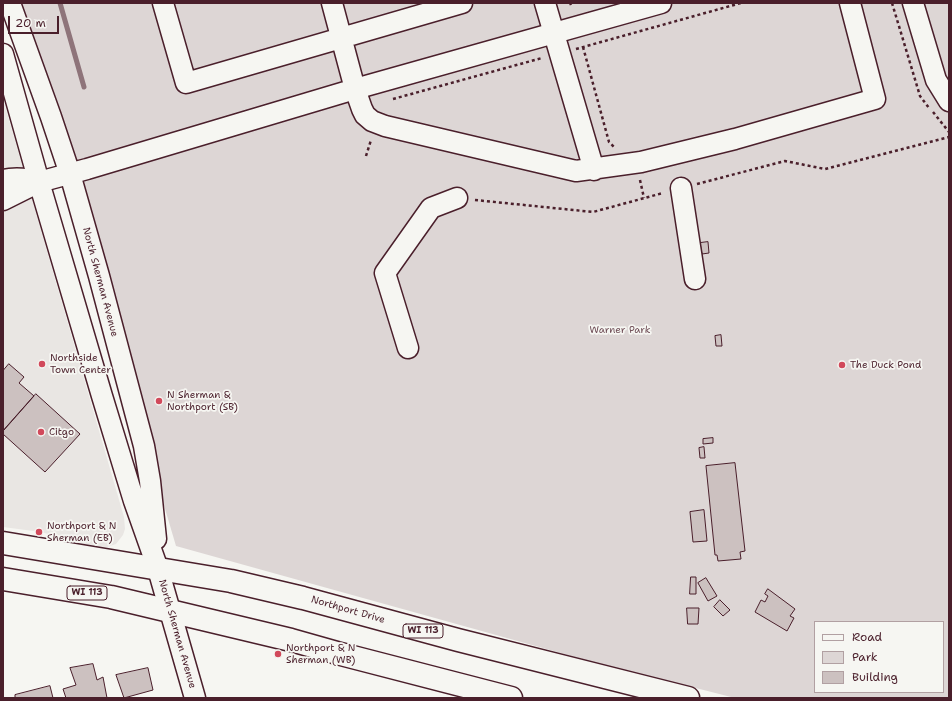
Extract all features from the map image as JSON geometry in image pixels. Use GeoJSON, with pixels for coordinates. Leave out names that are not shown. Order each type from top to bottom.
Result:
{"type":"FeatureCollection","features":[{"type":"Feature","properties":{"kind":"main road","name":"Northport Drive"},"geometry":{"type":"LineString","coordinates":[[3,543],[231,581],[296,596],[458,640],[688,698]]}},
{"type":"Feature","properties":{"kind":"main road","name":"WI 113"},"geometry":{"type":"LineString","coordinates":[[3,578],[111,597],[291,640],[511,698]]}},
{"type":"Feature","properties":{"kind":"street","name":"North Sherman Avenue"},"geometry":{"type":"LineString","coordinates":[[10,3],[70,174],[99,276],[144,446],[150,481],[158,569]]}},
{"type":"Feature","properties":{"kind":"street"},"geometry":{"type":"LineString","coordinates":[[163,3],[186,83],[462,3]]}},
{"type":"Feature","properties":{"kind":"street"},"geometry":{"type":"LineString","coordinates":[[332,3],[355,89],[365,115],[377,123],[385,126],[557,168],[576,171],[594,170],[642,162],[735,140],[875,99],[850,3]]}},
{"type":"Feature","properties":{"kind":"street"},"geometry":{"type":"LineString","coordinates":[[545,3],[594,170]]}},
{"type":"Feature","properties":{"kind":"street"},"geometry":{"type":"LineString","coordinates":[[3,200],[39,182],[355,89],[661,3]]}},
{"type":"Feature","properties":{"kind":"street"},"geometry":{"type":"LineString","coordinates":[[913,3],[936,80],[949,101]]}},
{"type":"Feature","properties":{"kind":"street","name":"North Sherman Avenue"},"geometry":{"type":"LineString","coordinates":[[3,54],[39,182],[134,501],[158,569],[195,698]]}},
{"type":"Feature","properties":{"kind":"street"},"geometry":{"type":"LineString","coordinates":[[3,180],[25,178],[39,182]]}},
{"type":"Feature","properties":{"kind":"street"},"geometry":{"type":"LineString","coordinates":[[681,188],[695,279]]}},
{"type":"Feature","properties":{"kind":"street"},"geometry":{"type":"LineString","coordinates":[[408,348],[385,273],[432,208],[457,198]]}},
{"type":"Feature","properties":{"kind":"path"},"geometry":{"type":"LineString","coordinates":[[392,100],[741,3]]}},
{"type":"Feature","properties":{"kind":"path"},"geometry":{"type":"LineString","coordinates":[[583,47],[609,142],[618,150]]}},
{"type":"Feature","properties":{"kind":"path"},"geometry":{"type":"LineString","coordinates":[[366,156],[377,123]]}},
{"type":"Feature","properties":{"kind":"path"},"geometry":{"type":"LineString","coordinates":[[457,198],[593,212],[785,161],[825,168],[949,137]]}},
{"type":"Feature","properties":{"kind":"path"},"geometry":{"type":"LineString","coordinates":[[639,178],[644,198]]}},
{"type":"Feature","properties":{"kind":"shaded area","name":"Northside Town Center"},"geometry":{"type":"Polygon","coordinates":[[[3,99],[124,517],[125,529],[123,535],[116,544],[107,547],[91,546],[41,532],[3,527],[3,99]]]}},
{"type":"Feature","properties":{"kind":"green space","name":"Warner Park"},"geometry":{"type":"Polygon","coordinates":[[[16,3],[949,3],[949,698],[735,698],[586,660],[176,546],[16,3]]]}},
{"type":"Feature","properties":{"kind":"building"},"geometry":{"type":"Polygon","coordinates":[[[708,242],[709,253],[702,254],[700,243],[708,242]]]}},
{"type":"Feature","properties":{"kind":"building"},"geometry":{"type":"Polygon","coordinates":[[[721,335],[722,346],[716,346],[715,336],[721,335]]]}},
{"type":"Feature","properties":{"kind":"building"},"geometry":{"type":"Polygon","coordinates":[[[9,364],[24,377],[19,383],[34,396],[4,430],[3,371],[9,364]]]}},
{"type":"Feature","properties":{"kind":"building","name":"Citgo"},"geometry":{"type":"Polygon","coordinates":[[[36,394],[80,434],[45,472],[3,434],[3,431],[36,394]]]}},
{"type":"Feature","properties":{"kind":"building"},"geometry":{"type":"Polygon","coordinates":[[[713,438],[713,443],[703,444],[703,439],[713,438]]]}},
{"type":"Feature","properties":{"kind":"building"},"geometry":{"type":"Polygon","coordinates":[[[704,447],[705,458],[700,458],[699,448],[704,447]]]}},
{"type":"Feature","properties":{"kind":"building"},"geometry":{"type":"Polygon","coordinates":[[[735,463],[745,551],[740,552],[741,559],[718,561],[717,555],[715,555],[706,466],[735,463]]]}},
{"type":"Feature","properties":{"kind":"building"},"geometry":{"type":"Polygon","coordinates":[[[704,510],[707,541],[693,542],[690,512],[704,510]]]}},
{"type":"Feature","properties":{"kind":"building"},"geometry":{"type":"Polygon","coordinates":[[[691,577],[696,577],[696,594],[690,594],[691,577]]]}},
{"type":"Feature","properties":{"kind":"building"},"geometry":{"type":"Polygon","coordinates":[[[706,578],[717,596],[708,601],[698,583],[706,578]]]}},
{"type":"Feature","properties":{"kind":"building"},"geometry":{"type":"Polygon","coordinates":[[[768,589],[795,609],[790,616],[794,618],[787,631],[755,612],[761,600],[765,602],[768,596],[765,594],[768,589]]]}},
{"type":"Feature","properties":{"kind":"building"},"geometry":{"type":"Polygon","coordinates":[[[720,600],[730,610],[723,616],[714,607],[720,600]]]}},
{"type":"Feature","properties":{"kind":"building"},"geometry":{"type":"Polygon","coordinates":[[[687,608],[699,608],[698,624],[688,624],[687,608]]]}},
{"type":"Feature","properties":{"kind":"building"},"geometry":{"type":"Polygon","coordinates":[[[93,664],[97,680],[103,677],[107,698],[66,698],[63,689],[76,685],[70,668],[93,664]]]}},
{"type":"Feature","properties":{"kind":"building"},"geometry":{"type":"Polygon","coordinates":[[[148,668],[153,690],[124,698],[116,675],[148,668]]]}},
{"type":"Feature","properties":{"kind":"building"},"geometry":{"type":"Polygon","coordinates":[[[50,686],[53,698],[15,698],[15,695],[50,686]]]}},
{"type":"Feature","properties":{"kind":"waterway"},"geometry":{"type":"LineString","coordinates":[[60,3],[84,87]]}},
{"type":"Feature","properties":{"kind":"place","name":"Northside Town Center"},"geometry":{"type":"Point","coordinates":[42,364]}},
{"type":"Feature","properties":{"kind":"place","name":"The Duck Pond"},"geometry":{"type":"Point","coordinates":[842,365]}},
{"type":"Feature","properties":{"kind":"place","name":"N Sherman & Northport (SB)"},"geometry":{"type":"Point","coordinates":[159,401]}},
{"type":"Feature","properties":{"kind":"place","name":"Citgo"},"geometry":{"type":"Point","coordinates":[41,432]}},
{"type":"Feature","properties":{"kind":"place","name":"Northport & N Sherman (EB)"},"geometry":{"type":"Point","coordinates":[39,532]}},
{"type":"Feature","properties":{"kind":"place","name":"Northport & N Sherman (WB)"},"geometry":{"type":"Point","coordinates":[278,654]}}]}
